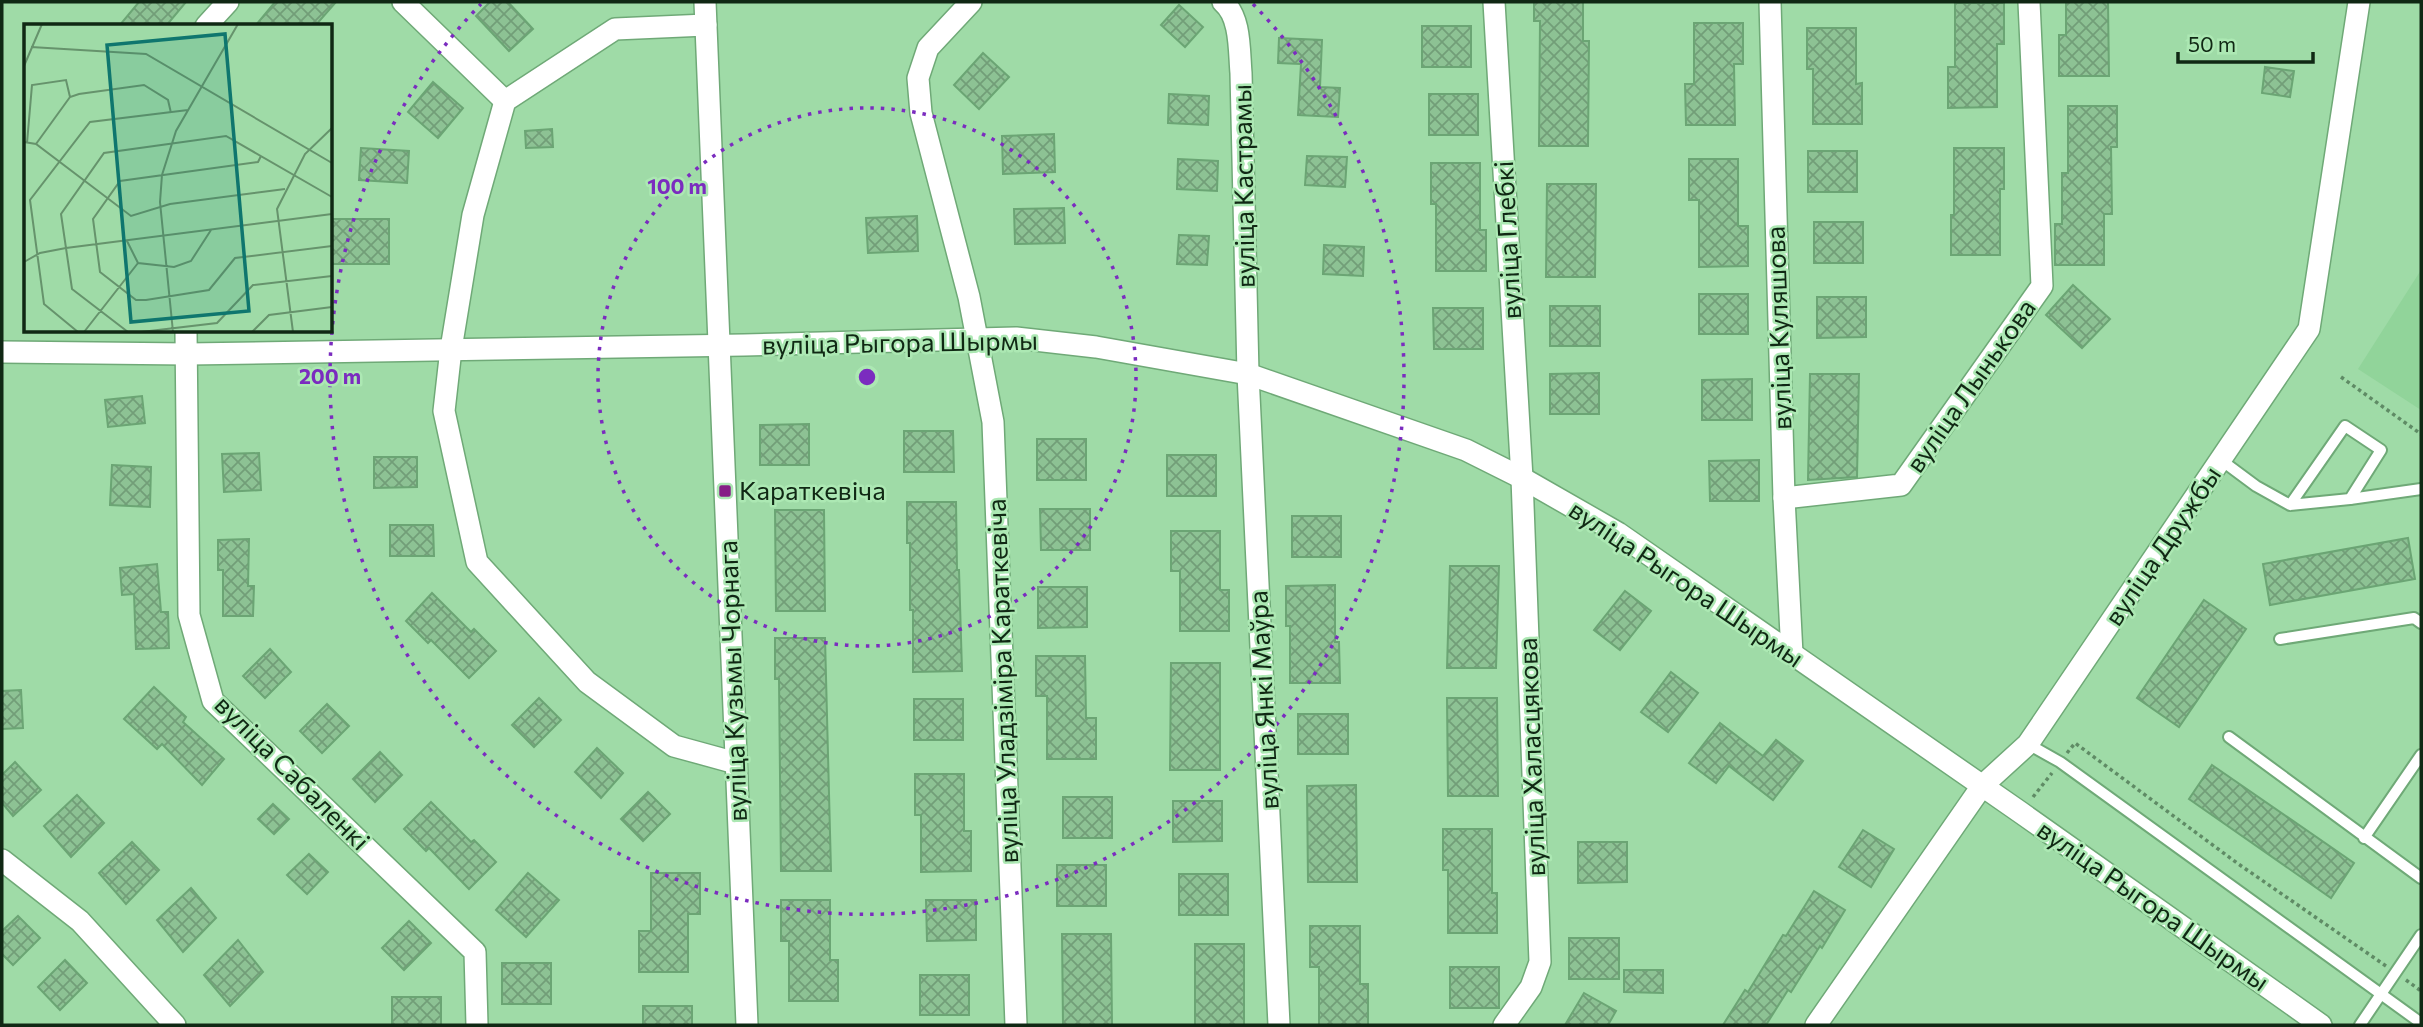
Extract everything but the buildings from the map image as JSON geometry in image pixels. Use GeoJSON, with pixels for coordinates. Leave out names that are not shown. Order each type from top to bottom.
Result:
{"type":"FeatureCollection","features":[{"type":"Feature","properties":{"kind":"street"},"geometry":{"type":"LineString","coordinates":[[208,24],[228,2]]}},
{"type":"Feature","properties":{"kind":"street"},"geometry":{"type":"LineString","coordinates":[[403,2],[505,101]]}},
{"type":"Feature","properties":{"kind":"street","name":"вуліца Кузьмы Чорнага"},"geometry":{"type":"LineString","coordinates":[[705,2],[747,1025]]}},
{"type":"Feature","properties":{"kind":"street","name":"вуліца Уладзіміра Караткевіча"},"geometry":{"type":"LineString","coordinates":[[971,2],[928,48],[918,78],[920,113],[978,339],[993,422],[1016,1025]]}},
{"type":"Feature","properties":{"kind":"street","name":"вуліца Кастрамы"},"geometry":{"type":"LineString","coordinates":[[1223,2],[1229,6],[1238,34],[1241,73],[1248,374]]}},
{"type":"Feature","properties":{"kind":"street","name":"вуліца Глебкі"},"geometry":{"type":"LineString","coordinates":[[1494,2],[1522,478]]}},
{"type":"Feature","properties":{"kind":"street","name":"вуліца Куляшова"},"geometry":{"type":"LineString","coordinates":[[1770,2],[1784,498],[1792,654]]}},
{"type":"Feature","properties":{"kind":"street","name":"вуліца Лынькова"},"geometry":{"type":"LineString","coordinates":[[1784,498],[1901,485],[2042,286],[2029,2]]}},
{"type":"Feature","properties":{"kind":"street","name":"вуліца Дружбы"},"geometry":{"type":"LineString","coordinates":[[1815,1025],[1982,786],[2028,744],[2309,329],[2359,2]]}},
{"type":"Feature","properties":{"kind":"street"},"geometry":{"type":"LineString","coordinates":[[706,25],[615,30],[505,101],[472,215],[444,411],[477,562],[587,682],[674,746],[736,763]]}},
{"type":"Feature","properties":{"kind":"street","name":"вуліца Сабаленкі"},"geometry":{"type":"LineString","coordinates":[[186,332],[189,615],[212,701],[475,952],[477,1025]]}},
{"type":"Feature","properties":{"kind":"street","name":"вуліца Рыгора Шырмы"},"geometry":{"type":"LineString","coordinates":[[2,352],[188,354],[1016,338],[1096,347],[1248,374],[1466,450],[1522,478],[1618,533],[2021,812],[2320,1025]]}},
{"type":"Feature","properties":{"kind":"street","name":"вуліца Янкі Маўра"},"geometry":{"type":"LineString","coordinates":[[1248,374],[1279,1025]]}},
{"type":"Feature","properties":{"kind":"street","name":"вуліца Халасцякова"},"geometry":{"type":"LineString","coordinates":[[1504,1025],[1531,987],[1540,962],[1522,478]]}},
{"type":"Feature","properties":{"kind":"street"},"geometry":{"type":"LineString","coordinates":[[2,860],[80,921],[175,1025]]}},
{"type":"Feature","properties":{"kind":"lane"},"geometry":{"type":"LineString","coordinates":[[2290,505],[2345,426],[2381,450],[2350,499]]}},
{"type":"Feature","properties":{"kind":"lane"},"geometry":{"type":"LineString","coordinates":[[2221,460],[2256,486],[2290,505],[2421,489]]}},
{"type":"Feature","properties":{"kind":"lane"},"geometry":{"type":"LineString","coordinates":[[2280,639],[2414,618],[2421,623]]}},
{"type":"Feature","properties":{"kind":"lane"},"geometry":{"type":"LineString","coordinates":[[2229,737],[2421,878]]}},
{"type":"Feature","properties":{"kind":"lane"},"geometry":{"type":"LineString","coordinates":[[2028,744],[2060,762],[2421,1023]]}},
{"type":"Feature","properties":{"kind":"lane"},"geometry":{"type":"LineString","coordinates":[[2364,838],[2421,755]]}},
{"type":"Feature","properties":{"kind":"lane"},"geometry":{"type":"LineString","coordinates":[[2360,1025],[2421,935]]}},
{"type":"Feature","properties":{"kind":"path"},"geometry":{"type":"LineString","coordinates":[[2342,377],[2421,434]]}},
{"type":"Feature","properties":{"kind":"path"},"geometry":{"type":"LineString","coordinates":[[2021,812],[2075,743],[2237,863],[2421,991]]}},
{"type":"Feature","properties":{"kind":"shaded area"},"geometry":{"type":"Polygon","coordinates":[[[2421,270],[2421,410],[2358,369],[2421,270]]]}},
{"type":"Feature","properties":{"kind":"place","name":"Караткевіча"},"geometry":{"type":"Point","coordinates":[725,491]}}]}
